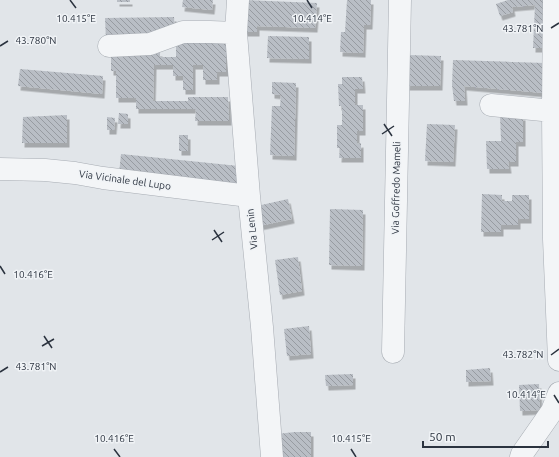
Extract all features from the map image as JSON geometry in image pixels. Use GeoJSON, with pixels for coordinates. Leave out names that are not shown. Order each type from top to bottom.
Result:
{"type":"FeatureCollection","features":[{"type":"Feature","properties":{"kind":"street","name":"Via Lenin"},"geometry":{"type":"LineString","coordinates":[[238,0],[236,33],[272,457]]}},
{"type":"Feature","properties":{"kind":"street","name":"Via Goffredo Mameli"},"geometry":{"type":"LineString","coordinates":[[393,352],[400,0]]}},
{"type":"Feature","properties":{"kind":"street"},"geometry":{"type":"LineString","coordinates":[[554,0],[556,111],[554,239],[559,360]]}},
{"type":"Feature","properties":{"kind":"street"},"geometry":{"type":"LineString","coordinates":[[109,46],[150,44],[183,32],[236,33]]}},
{"type":"Feature","properties":{"kind":"street"},"geometry":{"type":"LineString","coordinates":[[491,104],[556,111]]}},
{"type":"Feature","properties":{"kind":"street","name":"Via Vicinale del Lupo"},"geometry":{"type":"LineString","coordinates":[[0,169],[45,170],[75,173],[249,196]]}},
{"type":"Feature","properties":{"kind":"street"},"geometry":{"type":"LineString","coordinates":[[521,457],[552,411],[559,393]]}},
{"type":"Feature","properties":{"kind":"building"},"geometry":{"type":"Polygon","coordinates":[[[117,0],[130,0],[130,2],[117,2],[117,0]]]}},
{"type":"Feature","properties":{"kind":"building"},"geometry":{"type":"Polygon","coordinates":[[[183,0],[213,0],[212,10],[182,7],[183,0]]]}},
{"type":"Feature","properties":{"kind":"building"},"geometry":{"type":"Polygon","coordinates":[[[245,0],[317,3],[315,28],[257,26],[257,32],[244,32],[245,0]]]}},
{"type":"Feature","properties":{"kind":"building"},"geometry":{"type":"Polygon","coordinates":[[[347,0],[371,0],[370,25],[364,25],[363,53],[340,52],[341,32],[345,32],[347,0]]]}},
{"type":"Feature","properties":{"kind":"building"},"geometry":{"type":"Polygon","coordinates":[[[508,0],[546,0],[546,48],[533,48],[535,5],[512,7],[513,12],[500,16],[496,4],[508,0]]]}},
{"type":"Feature","properties":{"kind":"building"},"geometry":{"type":"Polygon","coordinates":[[[174,17],[175,31],[106,40],[105,18],[174,17]]]}},
{"type":"Feature","properties":{"kind":"building"},"geometry":{"type":"Polygon","coordinates":[[[176,36],[226,36],[226,72],[217,72],[217,80],[203,80],[203,65],[193,65],[193,90],[183,90],[183,76],[173,76],[173,65],[154,65],[153,101],[188,101],[188,97],[228,97],[229,121],[195,121],[196,109],[136,109],[136,98],[116,98],[116,71],[111,71],[111,52],[160,52],[160,57],[176,57],[176,36]]]}},
{"type":"Feature","properties":{"kind":"building"},"geometry":{"type":"Polygon","coordinates":[[[268,36],[309,37],[309,59],[267,58],[268,36]]]}},
{"type":"Feature","properties":{"kind":"building"},"geometry":{"type":"Polygon","coordinates":[[[408,55],[441,56],[440,86],[407,86],[408,55]]]}},
{"type":"Feature","properties":{"kind":"building"},"geometry":{"type":"Polygon","coordinates":[[[453,60],[545,63],[544,93],[464,86],[465,101],[454,101],[452,85],[453,60]]]}},
{"type":"Feature","properties":{"kind":"building"},"geometry":{"type":"Polygon","coordinates":[[[20,69],[103,76],[102,94],[18,86],[20,69]]]}},
{"type":"Feature","properties":{"kind":"building"},"geometry":{"type":"Polygon","coordinates":[[[342,77],[362,77],[363,89],[355,89],[355,105],[363,105],[363,131],[357,131],[357,144],[361,143],[361,158],[339,158],[340,148],[337,148],[337,125],[342,125],[342,106],[339,106],[338,84],[342,84],[342,77]]]}},
{"type":"Feature","properties":{"kind":"building"},"geometry":{"type":"Polygon","coordinates":[[[272,82],[296,83],[294,156],[270,155],[272,106],[280,106],[281,95],[272,94],[272,82]]]}},
{"type":"Feature","properties":{"kind":"building"},"geometry":{"type":"Polygon","coordinates":[[[119,113],[128,114],[128,124],[118,124],[119,113]]]}},
{"type":"Feature","properties":{"kind":"building"},"geometry":{"type":"Polygon","coordinates":[[[67,115],[67,143],[22,143],[23,117],[67,115]]]}},
{"type":"Feature","properties":{"kind":"building"},"geometry":{"type":"Polygon","coordinates":[[[500,116],[523,116],[523,142],[516,142],[516,162],[508,162],[509,169],[487,169],[486,141],[501,141],[500,116]]]}},
{"type":"Feature","properties":{"kind":"building"},"geometry":{"type":"Polygon","coordinates":[[[107,117],[115,118],[114,130],[107,130],[107,117]]]}},
{"type":"Feature","properties":{"kind":"building"},"geometry":{"type":"Polygon","coordinates":[[[427,124],[455,125],[453,162],[425,161],[427,124]]]}},
{"type":"Feature","properties":{"kind":"building"},"geometry":{"type":"Polygon","coordinates":[[[179,135],[188,135],[188,151],[179,151],[179,135]]]}},
{"type":"Feature","properties":{"kind":"building"},"geometry":{"type":"Polygon","coordinates":[[[121,154],[239,166],[237,186],[119,174],[121,154]]]}},
{"type":"Feature","properties":{"kind":"building"},"geometry":{"type":"Polygon","coordinates":[[[482,194],[502,195],[502,201],[512,201],[512,195],[529,195],[529,219],[518,219],[518,225],[501,225],[501,232],[481,232],[482,194]]]}},
{"type":"Feature","properties":{"kind":"building"},"geometry":{"type":"Polygon","coordinates":[[[288,199],[292,219],[259,226],[257,206],[288,199]]]}},
{"type":"Feature","properties":{"kind":"building"},"geometry":{"type":"Polygon","coordinates":[[[330,209],[363,210],[362,266],[329,265],[330,209]]]}},
{"type":"Feature","properties":{"kind":"building"},"geometry":{"type":"Polygon","coordinates":[[[298,257],[302,291],[280,295],[275,260],[298,257]]]}},
{"type":"Feature","properties":{"kind":"building"},"geometry":{"type":"Polygon","coordinates":[[[309,326],[311,354],[287,356],[284,329],[309,326]]]}},
{"type":"Feature","properties":{"kind":"building"},"geometry":{"type":"Polygon","coordinates":[[[490,368],[491,381],[466,382],[466,370],[490,368]]]}},
{"type":"Feature","properties":{"kind":"building"},"geometry":{"type":"Polygon","coordinates":[[[353,374],[353,385],[326,386],[325,375],[353,374]]]}},
{"type":"Feature","properties":{"kind":"building"},"geometry":{"type":"Polygon","coordinates":[[[539,384],[540,410],[520,411],[519,385],[539,384]]]}},
{"type":"Feature","properties":{"kind":"building"},"geometry":{"type":"Polygon","coordinates":[[[311,432],[311,457],[279,457],[277,434],[311,432]]]}}]}
